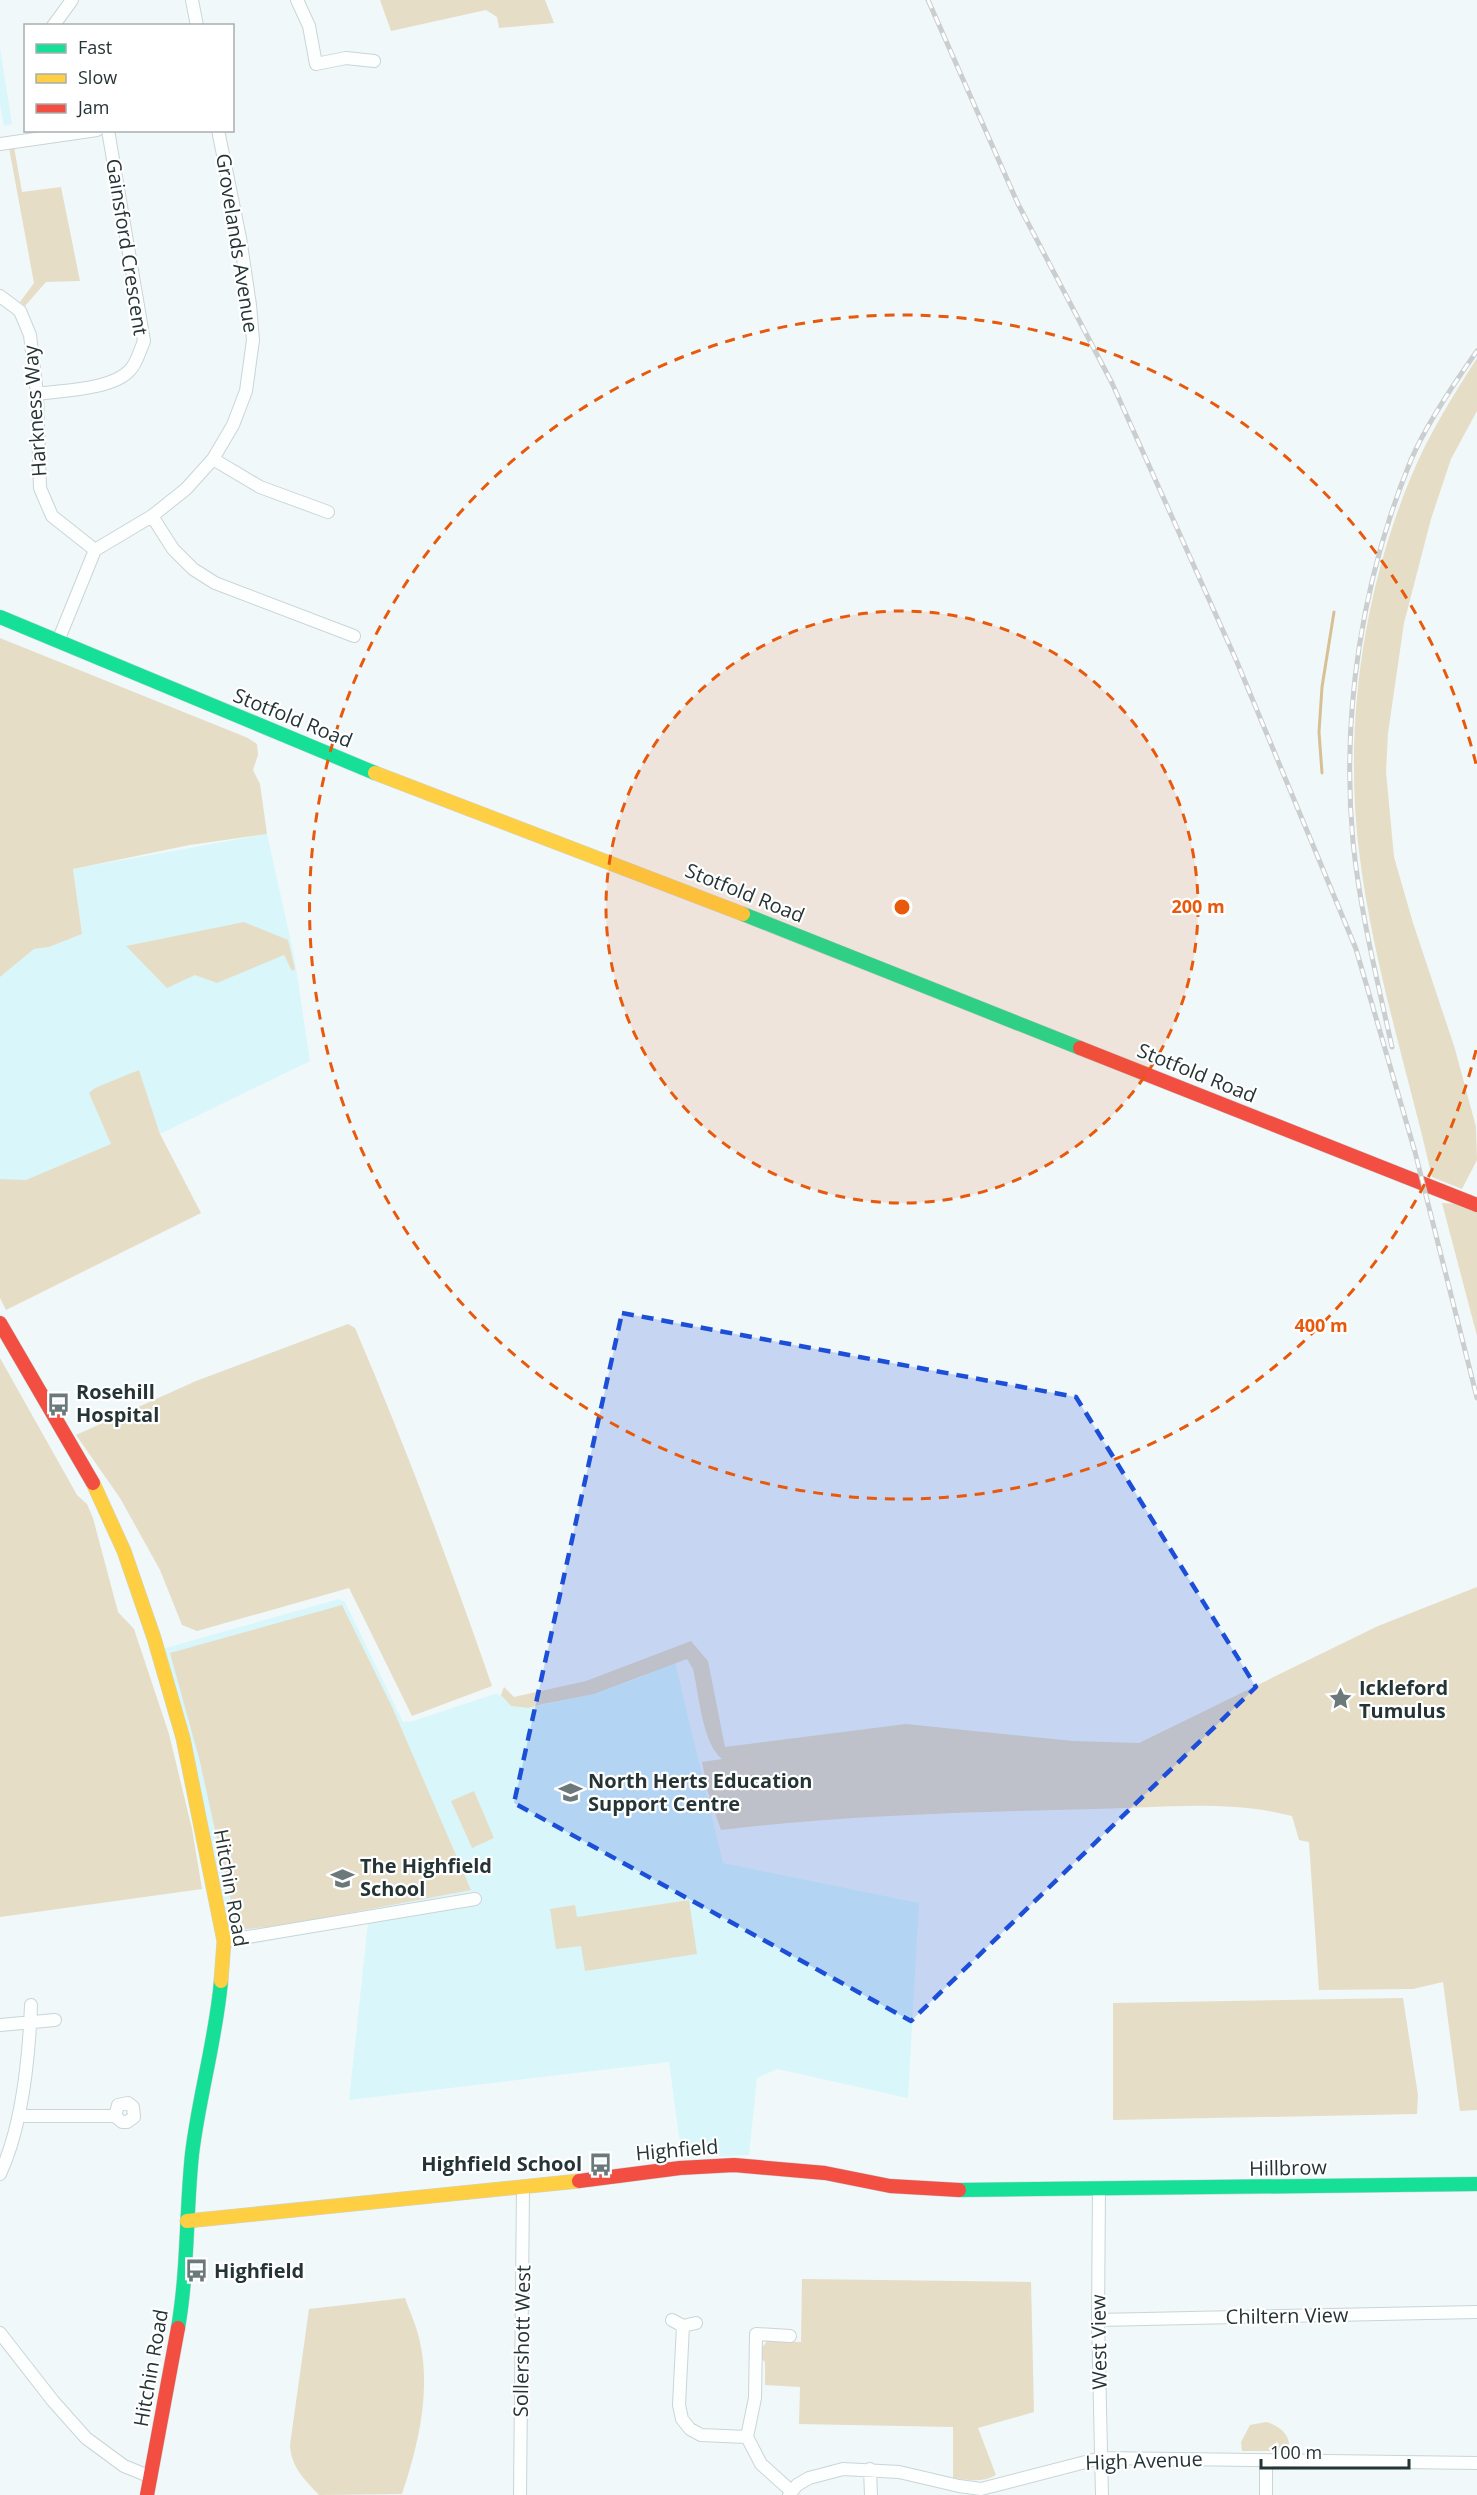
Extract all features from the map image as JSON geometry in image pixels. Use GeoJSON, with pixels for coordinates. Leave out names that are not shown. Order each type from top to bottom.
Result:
{"type":"FeatureCollection","features":[{"type":"Feature","properties":{"kind":"street"},"geometry":{"type":"LineString","coordinates":[[54,24],[72,0]]}},
{"type":"Feature","properties":{"kind":"street"},"geometry":{"type":"LineString","coordinates":[[192,0],[197,24]]}},
{"type":"Feature","properties":{"kind":"street"},"geometry":{"type":"LineString","coordinates":[[297,0],[309,26],[316,64],[346,58],[374,61]]}},
{"type":"Feature","properties":{"kind":"street"},"geometry":{"type":"LineString","coordinates":[[0,144],[83,132]]}},
{"type":"Feature","properties":{"kind":"street","name":"Gainsford Crescent"},"geometry":{"type":"LineString","coordinates":[[37,394],[106,384],[122,378],[132,368],[144,341],[108,132]]}},
{"type":"Feature","properties":{"kind":"street","name":"Grovelands Avenue"},"geometry":{"type":"LineString","coordinates":[[95,550],[152,516],[186,489],[213,459],[233,425],[246,391],[253,340],[240,238],[218,132]]}},
{"type":"Feature","properties":{"kind":"street","name":"Harkness Way"},"geometry":{"type":"LineString","coordinates":[[0,296],[20,311],[30,335],[37,394],[40,488],[52,516],[95,550]]}},
{"type":"Feature","properties":{"kind":"street"},"geometry":{"type":"LineString","coordinates":[[213,459],[260,487],[328,512]]}},
{"type":"Feature","properties":{"kind":"street"},"geometry":{"type":"LineString","coordinates":[[152,516],[173,549],[193,569],[214,583],[354,636]]}},
{"type":"Feature","properties":{"kind":"street"},"geometry":{"type":"LineString","coordinates":[[58,640],[95,550]]}},
{"type":"Feature","properties":{"kind":"street","name":"Stotfold Road"},"geometry":{"type":"LineString","coordinates":[[0,617],[378,774],[684,890],[1477,1205]]}},
{"type":"Feature","properties":{"kind":"street","name":"Hitchin Road"},"geometry":{"type":"LineString","coordinates":[[0,1323],[100,1494],[124,1551],[154,1638],[183,1738],[224,1941],[219,2001],[198,2109],[187,2221],[183,2299],[147,2495]]}},
{"type":"Feature","properties":{"kind":"street"},"geometry":{"type":"LineString","coordinates":[[224,1941],[475,1899]]}},
{"type":"Feature","properties":{"kind":"street"},"geometry":{"type":"LineString","coordinates":[[0,2174],[19,2116],[31,2005]]}},
{"type":"Feature","properties":{"kind":"street"},"geometry":{"type":"LineString","coordinates":[[0,2025],[55,2020]]}},
{"type":"Feature","properties":{"kind":"street"},"geometry":{"type":"LineString","coordinates":[[19,2116],[115,2116]]}},
{"type":"Feature","properties":{"kind":"street","name":"Highfield"},"geometry":{"type":"LineString","coordinates":[[187,2221],[523,2188],[680,2168],[739,2165],[825,2173],[890,2186],[984,2191],[1099,2189]]}},
{"type":"Feature","properties":{"kind":"street","name":"Hillbrow"},"geometry":{"type":"LineString","coordinates":[[1099,2189],[1477,2184]]}},
{"type":"Feature","properties":{"kind":"street","name":"Sollershott West"},"geometry":{"type":"LineString","coordinates":[[520,2495],[523,2188]]}},
{"type":"Feature","properties":{"kind":"street","name":"West View"},"geometry":{"type":"LineString","coordinates":[[1099,2189],[1098,2319],[1102,2495]]}},
{"type":"Feature","properties":{"kind":"street","name":"Chiltern View"},"geometry":{"type":"LineString","coordinates":[[1098,2319],[1477,2312]]}},
{"type":"Feature","properties":{"kind":"street"},"geometry":{"type":"LineString","coordinates":[[672,2320],[683,2326],[696,2323]]}},
{"type":"Feature","properties":{"kind":"street"},"geometry":{"type":"LineString","coordinates":[[683,2326],[679,2405],[682,2419],[690,2429],[701,2435],[747,2437]]}},
{"type":"Feature","properties":{"kind":"street"},"geometry":{"type":"LineString","coordinates":[[0,2333],[53,2402],[86,2438],[124,2466],[151,2477]]}},
{"type":"Feature","properties":{"kind":"street"},"geometry":{"type":"LineString","coordinates":[[790,2336],[756,2334],[755,2398],[747,2437],[761,2464],[790,2493]]}},
{"type":"Feature","properties":{"kind":"street","name":"High Avenue"},"geometry":{"type":"LineString","coordinates":[[790,2493],[797,2485],[819,2474],[843,2469],[899,2472],[959,2486],[981,2488],[1101,2458],[1477,2463]]}},
{"type":"Feature","properties":{"kind":"street"},"geometry":{"type":"LineString","coordinates":[[1266,2461],[1266,2495]]}},
{"type":"Feature","properties":{"kind":"street"},"geometry":{"type":"LineString","coordinates":[[870,2469],[871,2495]]}},
{"type":"Feature","properties":{"kind":"highlighted area"},"geometry":{"type":"Polygon","coordinates":[[[622,1313],[1076,1397],[1256,1687],[911,2021],[514,1803],[622,1313]]]}},
{"type":"Feature","properties":{"kind":"shaded area"},"geometry":{"type":"Polygon","coordinates":[[[380,0],[545,0],[554,23],[499,28],[497,17],[486,10],[391,31],[380,0]]]}},
{"type":"Feature","properties":{"kind":"shaded area"},"geometry":{"type":"Polygon","coordinates":[[[0,48],[12,124],[4,126],[0,104],[0,48]]]}},
{"type":"Feature","properties":{"kind":"shaded area"},"geometry":{"type":"Polygon","coordinates":[[[14,147],[22,192],[61,187],[80,281],[46,282],[25,306],[20,302],[34,283],[9,148],[14,147]]]}},
{"type":"Feature","properties":{"kind":"shaded area"},"geometry":{"type":"Polygon","coordinates":[[[1477,358],[1477,411],[1451,459],[1431,519],[1404,623],[1388,733],[1386,772],[1394,857],[1413,923],[1455,1049],[1476,1127],[1477,1160],[1462,1189],[1432,1177],[1383,979],[1366,899],[1355,811],[1354,763],[1361,665],[1380,568],[1394,522],[1425,446],[1477,358]]]}},
{"type":"Feature","properties":{"kind":"shaded area"},"geometry":{"type":"Polygon","coordinates":[[[0,638],[248,738],[257,744],[258,755],[253,770],[260,784],[267,834],[190,845],[73,869],[82,934],[49,947],[34,949],[0,977],[0,638]]]}},
{"type":"Feature","properties":{"kind":"shaded area"},"geometry":{"type":"Polygon","coordinates":[[[267,834],[294,955],[310,1061],[160,1134],[139,1070],[119,1148],[0,1198],[0,977],[34,949],[49,947],[82,934],[73,869],[267,834]]]}},
{"type":"Feature","properties":{"kind":"shaded area"},"geometry":{"type":"Polygon","coordinates":[[[244,922],[288,940],[295,969],[292,971],[284,955],[217,983],[195,975],[167,988],[126,946],[244,922]]]}},
{"type":"Feature","properties":{"kind":"shaded area"},"geometry":{"type":"Polygon","coordinates":[[[139,1070],[160,1134],[201,1213],[6,1310],[0,1298],[0,1179],[26,1180],[111,1144],[89,1093],[95,1088],[139,1070]]]}},
{"type":"Feature","properties":{"kind":"shaded area"},"geometry":{"type":"Polygon","coordinates":[[[1442,1203],[1456,1204],[1477,1212],[1477,1336],[1442,1203]]]}},
{"type":"Feature","properties":{"kind":"shaded area"},"geometry":{"type":"Polygon","coordinates":[[[348,1324],[355,1328],[392,1416],[492,1686],[412,1716],[349,1588],[197,1631],[182,1625],[160,1570],[120,1498],[76,1435],[196,1381],[348,1324]]]}},
{"type":"Feature","properties":{"kind":"shaded area"},"geometry":{"type":"Polygon","coordinates":[[[0,1358],[77,1495],[87,1504],[93,1518],[118,1612],[134,1629],[169,1734],[192,1829],[202,1889],[0,1917],[0,1358]]]}},
{"type":"Feature","properties":{"kind":"shaded area"},"geometry":{"type":"Polygon","coordinates":[[[1477,1587],[1477,2110],[1460,2111],[1443,1982],[1413,1989],[1319,1990],[1309,1842],[1299,1840],[1292,1816],[1242,1808],[1168,1806],[906,1815],[721,1830],[708,1792],[702,1762],[722,1759],[710,1742],[702,1717],[693,1669],[687,1659],[594,1694],[528,1708],[511,1706],[501,1695],[504,1687],[514,1697],[586,1681],[691,1641],[708,1661],[725,1747],[906,1724],[1073,1741],[1139,1743],[1378,1626],[1477,1587]]]}},
{"type":"Feature","properties":{"kind":"shaded area","name":"The Highfield School"},"geometry":{"type":"Polygon","coordinates":[[[339,1599],[345,1602],[403,1722],[413,1721],[495,1694],[501,1695],[511,1706],[528,1708],[594,1694],[675,1662],[723,1863],[919,1903],[908,2098],[777,2069],[757,2078],[749,2155],[682,2158],[669,2062],[349,2100],[368,1923],[231,1948],[155,1651],[339,1599]]]}},
{"type":"Feature","properties":{"kind":"shaded area"},"geometry":{"type":"Polygon","coordinates":[[[342,1605],[393,1709],[471,1890],[286,1925],[237,1930],[200,1762],[170,1653],[342,1605]]]}},
{"type":"Feature","properties":{"kind":"shaded area"},"geometry":{"type":"Polygon","coordinates":[[[474,1791],[494,1838],[472,1848],[451,1801],[474,1791]]]}},
{"type":"Feature","properties":{"kind":"shaded area"},"geometry":{"type":"Polygon","coordinates":[[[689,1900],[697,1954],[585,1971],[581,1946],[556,1949],[550,1909],[575,1905],[577,1917],[689,1900]]]}},
{"type":"Feature","properties":{"kind":"shaded area"},"geometry":{"type":"Polygon","coordinates":[[[1403,1998],[1418,2095],[1417,2114],[1113,2120],[1113,2003],[1403,1998]]]}},
{"type":"Feature","properties":{"kind":"shaded area"},"geometry":{"type":"Polygon","coordinates":[[[802,2279],[1031,2282],[1034,2412],[978,2428],[996,2475],[980,2480],[953,2478],[953,2427],[799,2424],[800,2387],[765,2385],[765,2362],[761,2358],[762,2348],[767,2341],[801,2342],[802,2279]]]}},
{"type":"Feature","properties":{"kind":"shaded area"},"geometry":{"type":"Polygon","coordinates":[[[405,2298],[420,2342],[424,2381],[418,2438],[402,2494],[319,2495],[303,2478],[296,2466],[290,2445],[309,2309],[405,2298]]]}},
{"type":"Feature","properties":{"kind":"shaded area"},"geometry":{"type":"Polygon","coordinates":[[[1266,2422],[1284,2432],[1287,2436],[1288,2451],[1242,2451],[1241,2442],[1250,2425],[1266,2422]]]}},
{"type":"Feature","properties":{"kind":"waterway"},"geometry":{"type":"LineString","coordinates":[[1322,773],[1319,732],[1322,687],[1334,612]]}},
{"type":"Feature","properties":{"kind":"railway"},"geometry":{"type":"LineString","coordinates":[[928,0],[1018,204],[1112,383],[1237,662],[1356,949],[1415,1152],[1477,1398]]}},
{"type":"Feature","properties":{"kind":"railway"},"geometry":{"type":"LineString","coordinates":[[1392,1047],[1364,919],[1353,842],[1350,793],[1353,696],[1368,599],[1394,505],[1411,460],[1425,433],[1450,390],[1477,351]]}},
{"type":"Feature","properties":{"kind":"traffic: fast"},"geometry":{"type":"LineString","coordinates":[[0,617],[375,773]]}},
{"type":"Feature","properties":{"kind":"traffic: fast"},"geometry":{"type":"LineString","coordinates":[[743,914],[1080,1048]]}},
{"type":"Feature","properties":{"kind":"traffic: fast"},"geometry":{"type":"LineString","coordinates":[[178,2328],[184,2284],[192,2154],[221,1981]]}},
{"type":"Feature","properties":{"kind":"traffic: fast"},"geometry":{"type":"LineString","coordinates":[[959,2190],[1477,2184]]}},
{"type":"Feature","properties":{"kind":"traffic: slow"},"geometry":{"type":"LineString","coordinates":[[375,773],[743,914]]}},
{"type":"Feature","properties":{"kind":"traffic: slow"},"geometry":{"type":"LineString","coordinates":[[93,1483],[124,1551],[154,1638],[183,1738],[224,1941],[221,1981]]}},
{"type":"Feature","properties":{"kind":"traffic: slow"},"geometry":{"type":"LineString","coordinates":[[187,2221],[579,2181]]}},
{"type":"Feature","properties":{"kind":"traffic: jam"},"geometry":{"type":"LineString","coordinates":[[1080,1048],[1477,1205]]}},
{"type":"Feature","properties":{"kind":"traffic: jam"},"geometry":{"type":"LineString","coordinates":[[0,1323],[93,1483]]}},
{"type":"Feature","properties":{"kind":"traffic: jam"},"geometry":{"type":"LineString","coordinates":[[579,2181],[680,2168],[734,2165],[825,2173],[890,2186],[959,2190]]}},
{"type":"Feature","properties":{"kind":"traffic: jam"},"geometry":{"type":"LineString","coordinates":[[147,2495],[178,2328]]}},
{"type":"Feature","properties":{"kind":"place","name":"Rosehill Hospital"},"geometry":{"type":"Point","coordinates":[58,1404]}},
{"type":"Feature","properties":{"kind":"place","name":"Ickleford Tumulus"},"geometry":{"type":"Point","coordinates":[1341,1699]}},
{"type":"Feature","properties":{"kind":"place","name":"North Herts Education Support Centre"},"geometry":{"type":"Point","coordinates":[570,1793]}},
{"type":"Feature","properties":{"kind":"place","name":"The Highfield School"},"geometry":{"type":"Point","coordinates":[342,1878]}},
{"type":"Feature","properties":{"kind":"place","name":"Highfield School"},"geometry":{"type":"Point","coordinates":[600,2164]}},
{"type":"Feature","properties":{"kind":"place","name":"Highfield"},"geometry":{"type":"Point","coordinates":[196,2271]}}]}
